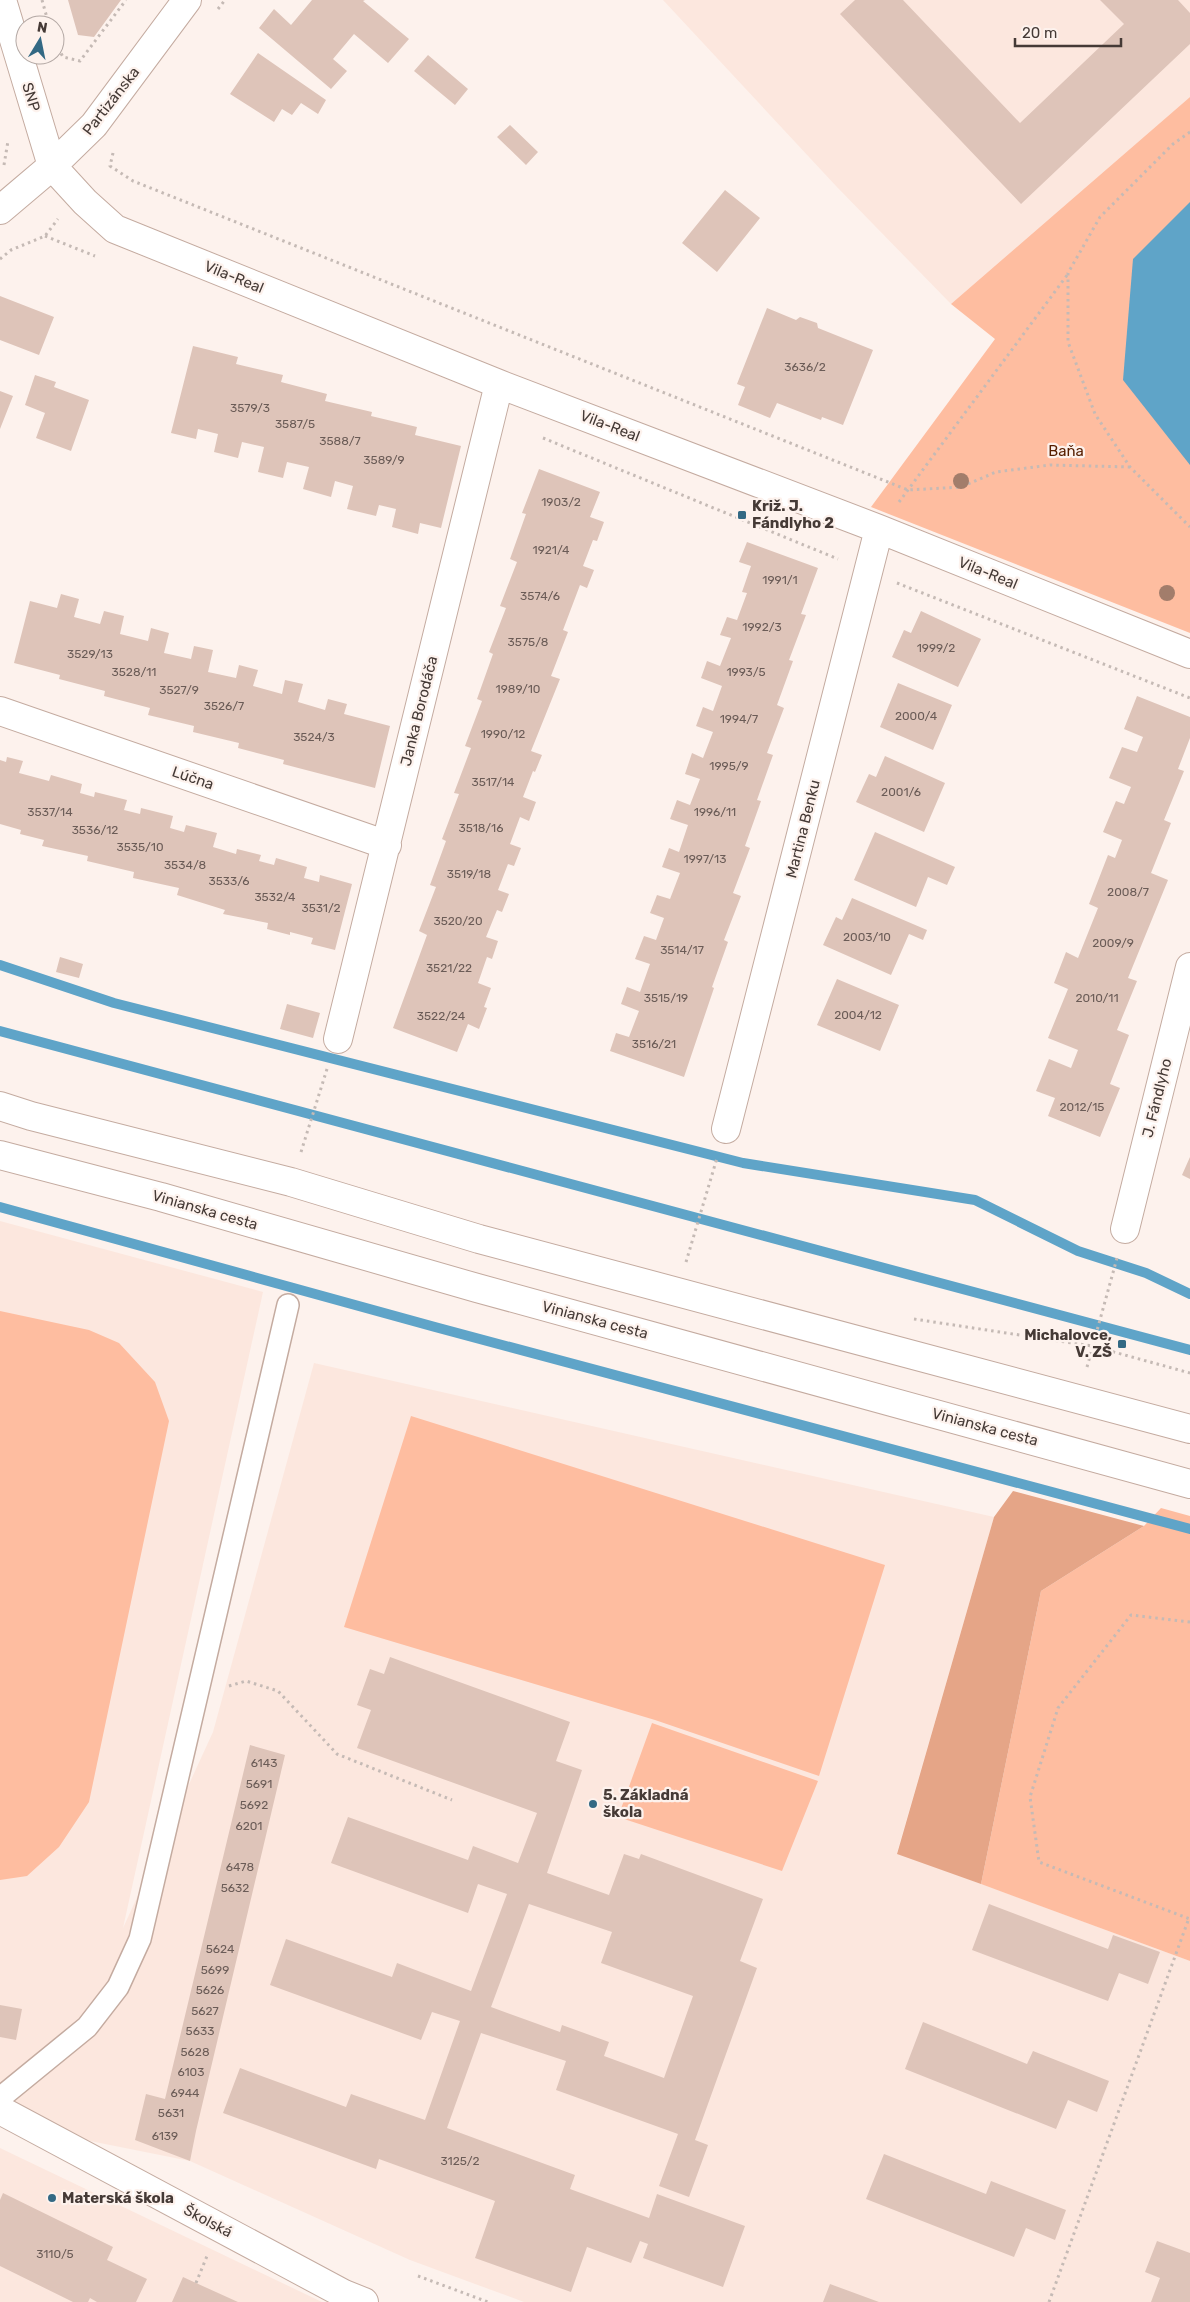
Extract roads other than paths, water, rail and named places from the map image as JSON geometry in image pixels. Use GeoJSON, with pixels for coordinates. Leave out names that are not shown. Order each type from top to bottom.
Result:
{"type":"FeatureCollection","features":[{"type":"Feature","properties":{"kind":"street","name":"SNP"},"geometry":{"type":"LineString","coordinates":[[2,0],[52,166]]}},
{"type":"Feature","properties":{"kind":"street","name":"Partizánska"},"geometry":{"type":"LineString","coordinates":[[0,210],[52,166],[94,125],[187,0]]}},
{"type":"Feature","properties":{"kind":"street","name":"Vila-Real"},"geometry":{"type":"LineString","coordinates":[[52,166],[85,202],[115,229],[499,384],[879,530],[1190,654]]}},
{"type":"Feature","properties":{"kind":"street","name":"Janka Borodáča"},"geometry":{"type":"LineString","coordinates":[[338,1039],[499,384]]}},
{"type":"Feature","properties":{"kind":"street","name":"Martina Benku"},"geometry":{"type":"LineString","coordinates":[[726,1129],[879,530]]}},
{"type":"Feature","properties":{"kind":"street","name":"Lúčna"},"geometry":{"type":"LineString","coordinates":[[0,711],[386,844]]}},
{"type":"Feature","properties":{"kind":"street","name":"J. Fándlyho"},"geometry":{"type":"LineString","coordinates":[[1125,1229],[1190,967]]}},
{"type":"Feature","properties":{"kind":"street"},"geometry":{"type":"LineString","coordinates":[[0,1106],[291,1182],[489,1242],[1190,1429]]}},
{"type":"Feature","properties":{"kind":"street","name":"Vinianska cesta"},"geometry":{"type":"LineString","coordinates":[[0,1155],[161,1197],[476,1288],[1190,1484]]}},
{"type":"Feature","properties":{"kind":"street","name":"Školská"},"geometry":{"type":"LineString","coordinates":[[0,2110],[327,2285],[364,2302]]}},
{"type":"Feature","properties":{"kind":"lane"},"geometry":{"type":"LineString","coordinates":[[0,2098],[87,2027],[118,1987],[140,1939],[288,1305]]}},
{"type":"Feature","properties":{"kind":"water"},"geometry":{"type":"Polygon","coordinates":[[[1190,202],[1190,465],[1123,380],[1133,259],[1190,202]]]}},
{"type":"Feature","properties":{"kind":"waterway"},"geometry":{"type":"LineString","coordinates":[[0,965],[114,1003],[743,1163],[975,1200],[1078,1251],[1146,1273],[1190,1294]]}},
{"type":"Feature","properties":{"kind":"waterway"},"geometry":{"type":"LineString","coordinates":[[0,1031],[1190,1350]]}},
{"type":"Feature","properties":{"kind":"waterway"},"geometry":{"type":"LineString","coordinates":[[0,1207],[435,1327],[1190,1529]]}},
{"type":"Feature","properties":{"kind":"place","name":"Križ. J. Fándlyho 2"},"geometry":{"type":"Point","coordinates":[742,515]}},
{"type":"Feature","properties":{"kind":"place","name":"Michalovce, V. ZŠ"},"geometry":{"type":"Point","coordinates":[1122,1344]}},
{"type":"Feature","properties":{"kind":"place","name":"5. Základná škola"},"geometry":{"type":"Point","coordinates":[593,1804]}},
{"type":"Feature","properties":{"kind":"place","name":"Materská škola"},"geometry":{"type":"Point","coordinates":[52,2198]}},
{"type":"Feature","properties":{"kind":"park label","name":"Baňa"},"geometry":{"type":"Point","coordinates":[1066,451]}}]}
